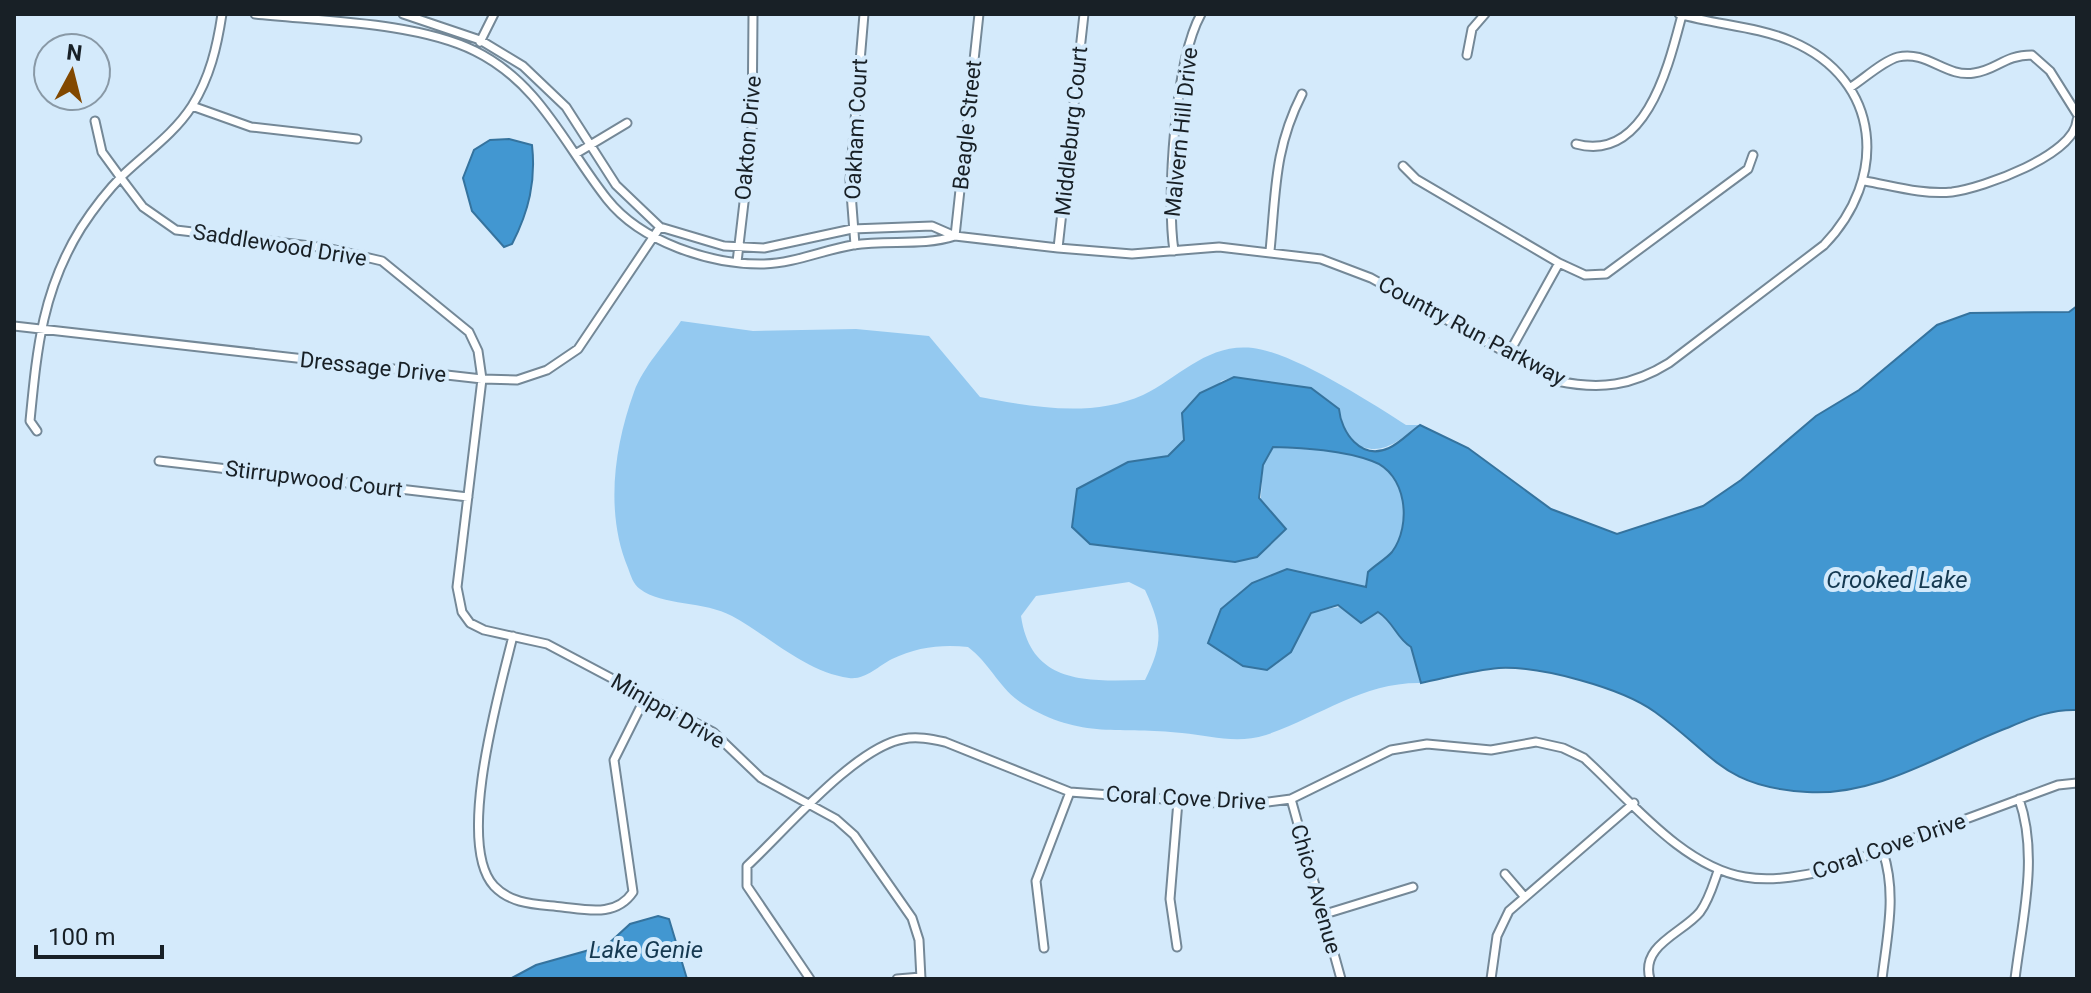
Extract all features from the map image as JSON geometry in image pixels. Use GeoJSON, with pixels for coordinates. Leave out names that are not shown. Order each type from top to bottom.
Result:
{"type":"FeatureCollection","features":[{"type":"Feature","properties":{"kind":"street"},"geometry":{"type":"LineString","coordinates":[[37,431],[30,421],[39,329],[66,255],[83,225],[121,178],[174,130],[192,106],[215,56],[222,14]]}},
{"type":"Feature","properties":{"kind":"street","name":"Country Run Parkway"},"geometry":{"type":"LineString","coordinates":[[255,14],[394,28],[475,51],[522,85],[556,121],[608,201],[654,236],[705,257],[764,264],[801,259],[855,245],[932,243],[955,236]]}},
{"type":"Feature","properties":{"kind":"street","name":"Country Run Parkway"},"geometry":{"type":"LineString","coordinates":[[403,14],[480,40],[512,57],[566,107],[616,185],[660,227],[724,246],[764,248],[852,229],[932,226],[955,236],[1058,248],[1132,254],[1219,247],[1321,259],[1371,278],[1557,381],[1586,387],[1614,386],[1645,377],[1824,245],[1846,222],[1865,181],[1868,144],[1863,116],[1851,87],[1826,61],[1792,41],[1680,15]]}},
{"type":"Feature","properties":{"kind":"street"},"geometry":{"type":"LineString","coordinates":[[475,51],[494,14]]}},
{"type":"Feature","properties":{"kind":"street","name":"Oakton Drive"},"geometry":{"type":"LineString","coordinates":[[737,262],[752,134],[753,14]]}},
{"type":"Feature","properties":{"kind":"street","name":"Oakham Court"},"geometry":{"type":"LineString","coordinates":[[855,245],[850,180],[864,14]]}},
{"type":"Feature","properties":{"kind":"street","name":"Beagle Street"},"geometry":{"type":"LineString","coordinates":[[955,236],[979,14]]}},
{"type":"Feature","properties":{"kind":"street","name":"Middleburg Court"},"geometry":{"type":"LineString","coordinates":[[1058,248],[1084,14]]}},
{"type":"Feature","properties":{"kind":"street","name":"Malvern Hill Drive"},"geometry":{"type":"LineString","coordinates":[[1174,251],[1171,187],[1186,57],[1201,14]]}},
{"type":"Feature","properties":{"kind":"street"},"geometry":{"type":"LineString","coordinates":[[1467,55],[1472,29],[1485,14]]}},
{"type":"Feature","properties":{"kind":"street"},"geometry":{"type":"LineString","coordinates":[[1576,144],[1595,149],[1617,140],[1648,110],[1662,86],[1680,15]]}},
{"type":"Feature","properties":{"kind":"street"},"geometry":{"type":"LineString","coordinates":[[1851,87],[1897,57],[1921,56],[1959,75],[1978,73],[2012,55],[2032,55],[2050,71],[2077,117],[2077,127],[2055,153],[1979,186],[1950,192],[1920,191],[1865,181]]}},
{"type":"Feature","properties":{"kind":"street"},"geometry":{"type":"LineString","coordinates":[[1270,251],[1280,149],[1285,128],[1302,94]]}},
{"type":"Feature","properties":{"kind":"street"},"geometry":{"type":"LineString","coordinates":[[192,106],[251,127],[357,139]]}},
{"type":"Feature","properties":{"kind":"street","name":"Saddlewood Drive"},"geometry":{"type":"LineString","coordinates":[[95,121],[102,152],[121,178],[143,207],[176,230],[327,248],[382,261],[469,332],[478,351],[482,379],[461,551]]}},
{"type":"Feature","properties":{"kind":"street"},"geometry":{"type":"LineString","coordinates":[[577,153],[627,123]]}},
{"type":"Feature","properties":{"kind":"street"},"geometry":{"type":"LineString","coordinates":[[1403,166],[1416,179],[1559,263],[1585,275],[1606,274],[1748,169],[1753,155]]}},
{"type":"Feature","properties":{"kind":"street","name":"Dressage Drive"},"geometry":{"type":"LineString","coordinates":[[14,326],[482,379],[517,380],[547,370],[578,349],[660,227]]}},
{"type":"Feature","properties":{"kind":"street"},"geometry":{"type":"LineString","coordinates":[[1508,355],[1559,263]]}},
{"type":"Feature","properties":{"kind":"street","name":"Stirrupwood Court"},"geometry":{"type":"LineString","coordinates":[[159,461],[468,497]]}},
{"type":"Feature","properties":{"kind":"street","name":"Minippi Drive"},"geometry":{"type":"LineString","coordinates":[[461,551],[457,587],[462,612],[470,623],[484,630],[547,644],[713,732],[761,778],[836,819],[854,835],[912,918],[919,940],[921,978]]}},
{"type":"Feature","properties":{"kind":"street"},"geometry":{"type":"LineString","coordinates":[[513,636],[481,780],[479,853],[484,871],[493,885],[518,902],[605,910],[627,901],[633,892],[614,760],[646,696]]}},
{"type":"Feature","properties":{"kind":"street","name":"Coral Cove Drive"},"geometry":{"type":"LineString","coordinates":[[810,979],[747,886],[747,866],[809,803],[879,748],[901,739],[923,737],[945,742],[1070,792],[1245,805],[1291,799],[1391,750],[1427,744],[1491,750],[1536,742],[1563,748],[1584,758],[1691,857],[1718,871],[1748,878],[1785,878],[1825,871],[2058,785],[2077,783]]}},
{"type":"Feature","properties":{"kind":"street"},"geometry":{"type":"LineString","coordinates":[[1044,948],[1036,881],[1070,792]]}},
{"type":"Feature","properties":{"kind":"street","name":"Chico Avenue"},"geometry":{"type":"LineString","coordinates":[[1291,799],[1341,979]]}},
{"type":"Feature","properties":{"kind":"street"},"geometry":{"type":"LineString","coordinates":[[2015,979],[2030,852],[2027,822],[2019,799]]}},
{"type":"Feature","properties":{"kind":"street"},"geometry":{"type":"LineString","coordinates":[[1177,947],[1170,899],[1178,801]]}},
{"type":"Feature","properties":{"kind":"street"},"geometry":{"type":"LineString","coordinates":[[1491,979],[1497,936],[1509,911],[1523,895],[1634,803]]}},
{"type":"Feature","properties":{"kind":"street"},"geometry":{"type":"LineString","coordinates":[[1882,979],[1891,895],[1891,875],[1883,852]]}},
{"type":"Feature","properties":{"kind":"street"},"geometry":{"type":"LineString","coordinates":[[1650,979],[1650,960],[1656,948],[1698,915],[1718,871]]}},
{"type":"Feature","properties":{"kind":"street"},"geometry":{"type":"LineString","coordinates":[[1505,874],[1523,895]]}},
{"type":"Feature","properties":{"kind":"street"},"geometry":{"type":"LineString","coordinates":[[1325,914],[1413,887]]}},
{"type":"Feature","properties":{"kind":"street"},"geometry":{"type":"LineString","coordinates":[[897,979],[921,978]]}},
{"type":"Feature","properties":{"kind":"shaded area"},"geometry":{"type":"Polygon","coordinates":[[[681,321],[753,331],[856,329],[929,336],[980,397],[1062,408],[1123,402],[1156,388],[1208,356],[1237,348],[1270,352],[1310,368],[1406,425],[1420,425],[1388,446],[1372,449],[1353,443],[1311,388],[1234,377],[1221,381],[1184,440],[1169,456],[1128,462],[1090,544],[1235,562],[1257,557],[1263,465],[1273,447],[1336,452],[1372,461],[1393,476],[1399,488],[1404,515],[1398,541],[1390,555],[1368,572],[1366,587],[1287,569],[1291,652],[1310,613],[1330,608],[1364,607],[1384,614],[1395,624],[1411,647],[1421,683],[1400,684],[1360,694],[1255,738],[1083,727],[1064,723],[1023,704],[1007,691],[968,647],[920,649],[892,659],[866,675],[849,678],[817,669],[721,611],[649,594],[634,582],[621,547],[615,503],[617,457],[638,383],[681,321]],[[1129,582],[1036,596],[1021,616],[1027,639],[1037,656],[1066,675],[1084,679],[1145,680],[1158,645],[1158,635],[1155,614],[1145,590],[1129,582]]]}},
{"type":"Feature","properties":{"kind":"water"},"geometry":{"type":"Polygon","coordinates":[[[509,139],[532,145],[533,171],[523,220],[512,244],[504,247],[472,211],[463,178],[474,150],[490,140],[509,139]]]}},
{"type":"Feature","properties":{"kind":"water","name":"Crooked Lake"},"geometry":{"type":"Polygon","coordinates":[[[2077,306],[2077,710],[2058,711],[2033,718],[1910,771],[1859,787],[1833,792],[1807,792],[1756,784],[1722,767],[1641,703],[1580,680],[1516,668],[1499,668],[1421,683],[1411,647],[1378,612],[1361,623],[1338,605],[1311,613],[1291,652],[1267,670],[1243,666],[1208,643],[1221,609],[1252,583],[1287,569],[1366,587],[1368,572],[1390,555],[1398,541],[1404,515],[1403,501],[1393,476],[1384,467],[1360,457],[1273,447],[1263,465],[1259,498],[1286,529],[1257,557],[1235,562],[1090,544],[1072,527],[1077,489],[1128,462],[1168,456],[1184,440],[1182,413],[1200,393],[1234,377],[1311,388],[1339,409],[1348,435],[1370,451],[1389,448],[1420,425],[1468,448],[1551,509],[1617,534],[1703,506],[1741,480],[1816,416],[1859,390],[1937,325],[1970,313],[2069,312],[2077,306]]]}},
{"type":"Feature","properties":{"kind":"water","name":"Lake Genie"},"geometry":{"type":"Polygon","coordinates":[[[658,916],[669,919],[687,979],[510,979],[536,965],[607,945],[630,924],[658,916]]]}}]}
